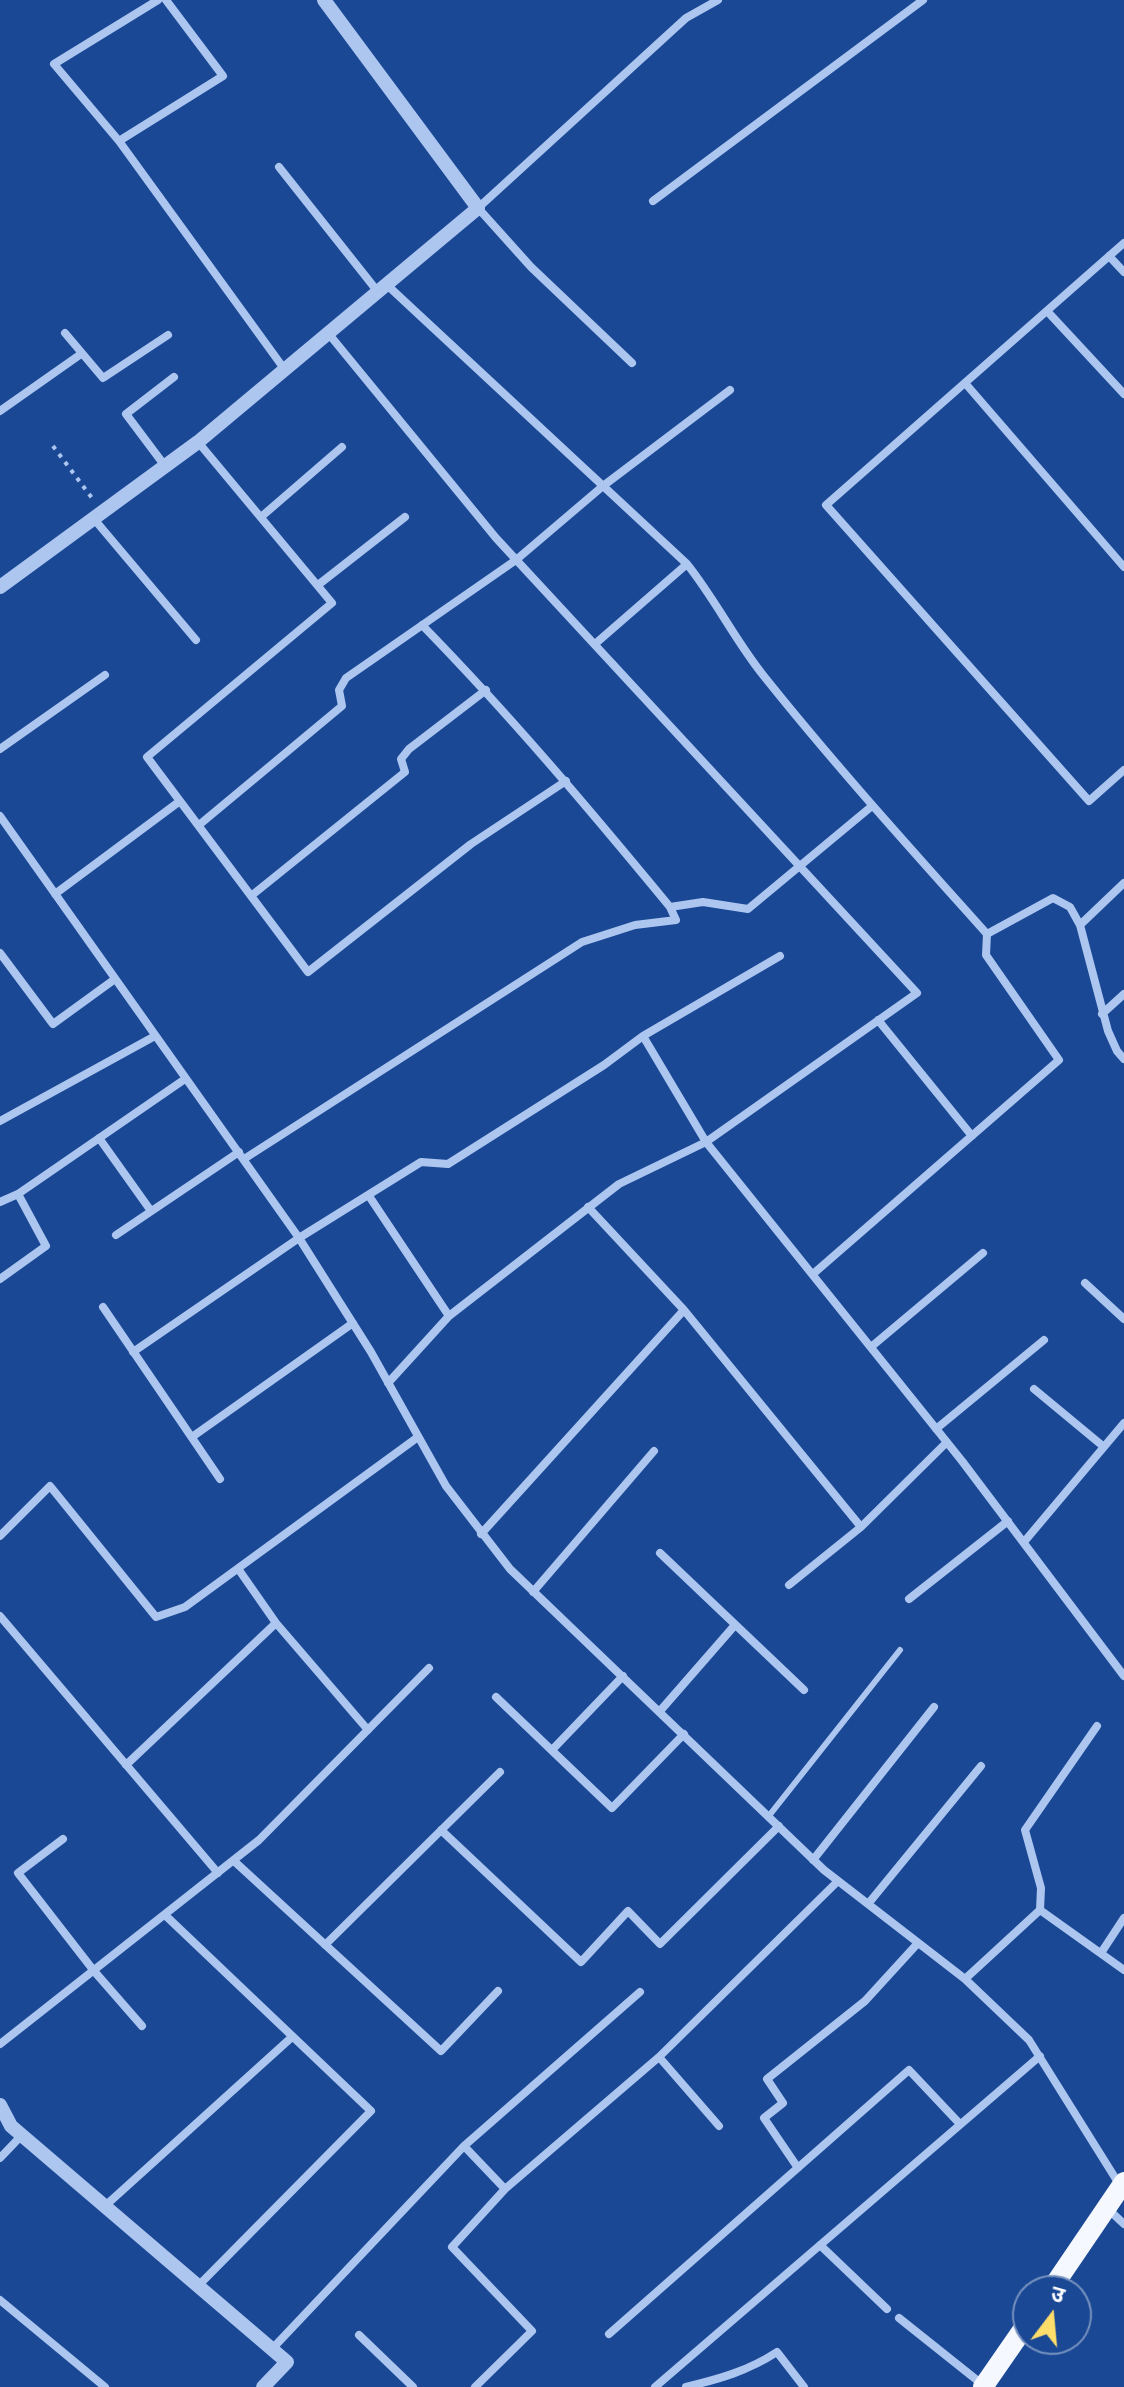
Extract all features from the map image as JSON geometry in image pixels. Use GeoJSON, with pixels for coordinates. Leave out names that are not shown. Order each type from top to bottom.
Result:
{"type":"FeatureCollection","features":[{"type":"Feature","properties":{"kind":"main road"},"geometry":{"type":"LineString","coordinates":[[1061,2275],[1122,2184]]}},
{"type":"Feature","properties":{"kind":"main road"},"geometry":{"type":"LineString","coordinates":[[983,2386],[1012,2345]]}},
{"type":"Feature","properties":{"kind":"street"},"geometry":{"type":"LineString","coordinates":[[158,0],[54,64],[119,141],[285,370]]}},
{"type":"Feature","properties":{"kind":"street"},"geometry":{"type":"LineString","coordinates":[[119,141],[223,76],[166,0]]}},
{"type":"Feature","properties":{"kind":"street"},"geometry":{"type":"LineString","coordinates":[[324,0],[478,208],[531,267],[632,363]]}},
{"type":"Feature","properties":{"kind":"street"},"geometry":{"type":"LineString","coordinates":[[2,580],[98,516],[198,442],[478,208],[686,18],[718,0]]}},
{"type":"Feature","properties":{"kind":"street"},"geometry":{"type":"LineString","coordinates":[[653,201],[923,0]]}},
{"type":"Feature","properties":{"kind":"street"},"geometry":{"type":"LineString","coordinates":[[279,167],[382,288],[687,564],[761,672],[872,806],[987,934],[986,955],[1059,1060],[813,1274]]}},
{"type":"Feature","properties":{"kind":"street"},"geometry":{"type":"LineString","coordinates":[[1124,243],[826,505],[1089,801],[1124,770]]}},
{"type":"Feature","properties":{"kind":"street"},"geometry":{"type":"LineString","coordinates":[[1109,256],[1124,272]]}},
{"type":"Feature","properties":{"kind":"street"},"geometry":{"type":"LineString","coordinates":[[1047,311],[1124,394]]}},
{"type":"Feature","properties":{"kind":"street"},"geometry":{"type":"LineString","coordinates":[[65,333],[103,378],[168,335]]}},
{"type":"Feature","properties":{"kind":"street"},"geometry":{"type":"LineString","coordinates":[[328,333],[516,560],[917,993],[706,1142],[619,1184],[449,1316],[388,1383]]}},
{"type":"Feature","properties":{"kind":"street"},"geometry":{"type":"LineString","coordinates":[[0,411],[81,354]]}},
{"type":"Feature","properties":{"kind":"street"},"geometry":{"type":"LineString","coordinates":[[165,466],[126,414],[174,377]]}},
{"type":"Feature","properties":{"kind":"street"},"geometry":{"type":"LineString","coordinates":[[965,383],[1124,567]]}},
{"type":"Feature","properties":{"kind":"street"},"geometry":{"type":"LineString","coordinates":[[199,825],[342,706],[339,690],[346,678],[516,560],[603,486],[730,390]]}},
{"type":"Feature","properties":{"kind":"street"},"geometry":{"type":"LineString","coordinates":[[198,442],[332,603],[147,757],[308,972],[471,844],[566,781]]}},
{"type":"Feature","properties":{"kind":"street"},"geometry":{"type":"LineString","coordinates":[[261,517],[342,447]]}},
{"type":"Feature","properties":{"kind":"street"},"geometry":{"type":"LineString","coordinates":[[98,516],[196,640]]}},
{"type":"Feature","properties":{"kind":"street"},"geometry":{"type":"LineString","coordinates":[[318,585],[405,517]]}},
{"type":"Feature","properties":{"kind":"street"},"geometry":{"type":"LineString","coordinates":[[595,644],[687,564]]}},
{"type":"Feature","properties":{"kind":"street"},"geometry":{"type":"LineString","coordinates":[[116,1235],[582,942],[635,925],[676,920],[670,907],[566,781],[486,690],[422,625]]}},
{"type":"Feature","properties":{"kind":"street"},"geometry":{"type":"LineString","coordinates":[[0,749],[105,675]]}},
{"type":"Feature","properties":{"kind":"street"},"geometry":{"type":"LineString","coordinates":[[251,896],[405,772],[401,759],[409,749],[486,690]]}},
{"type":"Feature","properties":{"kind":"street"},"geometry":{"type":"LineString","coordinates":[[55,894],[180,801]]}},
{"type":"Feature","properties":{"kind":"street"},"geometry":{"type":"LineString","coordinates":[[670,907],[703,902],[748,909],[872,806]]}},
{"type":"Feature","properties":{"kind":"street"},"geometry":{"type":"LineString","coordinates":[[0,816],[299,1238],[353,1323],[446,1486],[481,1534],[533,1592],[813,1860],[965,1979],[1029,2040],[1122,2184]]}},
{"type":"Feature","properties":{"kind":"street"},"geometry":{"type":"LineString","coordinates":[[1080,925],[1124,883]]}},
{"type":"Feature","properties":{"kind":"street"},"geometry":{"type":"LineString","coordinates":[[987,934],[1053,898],[1070,907],[1080,925],[1102,1014],[1117,1051],[1124,1059]]}},
{"type":"Feature","properties":{"kind":"street"},"geometry":{"type":"LineString","coordinates":[[0,953],[53,1024],[115,979]]}},
{"type":"Feature","properties":{"kind":"street"},"geometry":{"type":"LineString","coordinates":[[133,1352],[299,1238],[421,1162],[448,1164],[604,1065],[643,1036],[780,956]]}},
{"type":"Feature","properties":{"kind":"street"},"geometry":{"type":"LineString","coordinates":[[1102,1014],[1124,994]]}},
{"type":"Feature","properties":{"kind":"street"},"geometry":{"type":"LineString","coordinates":[[878,1020],[972,1136]]}},
{"type":"Feature","properties":{"kind":"street"},"geometry":{"type":"LineString","coordinates":[[0,1121],[155,1036]]}},
{"type":"Feature","properties":{"kind":"street"},"geometry":{"type":"LineString","coordinates":[[643,1036],[706,1142],[947,1442],[1124,1676]]}},
{"type":"Feature","properties":{"kind":"street"},"geometry":{"type":"LineString","coordinates":[[0,1202],[18,1194],[185,1079]]}},
{"type":"Feature","properties":{"kind":"street"},"geometry":{"type":"LineString","coordinates":[[99,1138],[151,1211]]}},
{"type":"Feature","properties":{"kind":"street"},"geometry":{"type":"LineString","coordinates":[[0,1279],[46,1246],[18,1194]]}},
{"type":"Feature","properties":{"kind":"street"},"geometry":{"type":"LineString","coordinates":[[369,1196],[449,1316]]}},
{"type":"Feature","properties":{"kind":"street"},"geometry":{"type":"LineString","coordinates":[[588,1207],[684,1310],[861,1527]]}},
{"type":"Feature","properties":{"kind":"street"},"geometry":{"type":"LineString","coordinates":[[871,1347],[983,1253]]}},
{"type":"Feature","properties":{"kind":"street"},"geometry":{"type":"LineString","coordinates":[[1085,1283],[1124,1319]]}},
{"type":"Feature","properties":{"kind":"street"},"geometry":{"type":"LineString","coordinates":[[103,1307],[220,1479]]}},
{"type":"Feature","properties":{"kind":"street"},"geometry":{"type":"LineString","coordinates":[[481,1534],[684,1310]]}},
{"type":"Feature","properties":{"kind":"street"},"geometry":{"type":"LineString","coordinates":[[192,1437],[353,1323]]}},
{"type":"Feature","properties":{"kind":"street"},"geometry":{"type":"LineString","coordinates":[[936,1429],[1044,1340]]}},
{"type":"Feature","properties":{"kind":"street"},"geometry":{"type":"LineString","coordinates":[[1034,1389],[1104,1447]]}},
{"type":"Feature","properties":{"kind":"street"},"geometry":{"type":"LineString","coordinates":[[1024,1542],[1124,1423]]}},
{"type":"Feature","properties":{"kind":"street"},"geometry":{"type":"LineString","coordinates":[[0,1536],[50,1486],[156,1617],[185,1607],[239,1570],[418,1437]]}},
{"type":"Feature","properties":{"kind":"street"},"geometry":{"type":"LineString","coordinates":[[789,1585],[861,1527],[947,1442]]}},
{"type":"Feature","properties":{"kind":"street"},"geometry":{"type":"LineString","coordinates":[[533,1592],[654,1451]]}},
{"type":"Feature","properties":{"kind":"street"},"geometry":{"type":"LineString","coordinates":[[909,1599],[1008,1521]]}},
{"type":"Feature","properties":{"kind":"street"},"geometry":{"type":"LineString","coordinates":[[660,1553],[804,1690]]}},
{"type":"Feature","properties":{"kind":"street"},"geometry":{"type":"LineString","coordinates":[[239,1570],[276,1623],[368,1730]]}},
{"type":"Feature","properties":{"kind":"street"},"geometry":{"type":"LineString","coordinates":[[0,1616],[218,1873]]}},
{"type":"Feature","properties":{"kind":"street"},"geometry":{"type":"LineString","coordinates":[[126,1765],[276,1623]]}},
{"type":"Feature","properties":{"kind":"street"},"geometry":{"type":"LineString","coordinates":[[660,1711],[735,1625]]}},
{"type":"Feature","properties":{"kind":"street"},"geometry":{"type":"LineString","coordinates":[[0,2044],[259,1840],[429,1668]]}},
{"type":"Feature","properties":{"kind":"street"},"geometry":{"type":"LineString","coordinates":[[552,1750],[623,1676]]}},
{"type":"Feature","properties":{"kind":"street"},"geometry":{"type":"LineString","coordinates":[[496,1697],[612,1808],[684,1734]]}},
{"type":"Feature","properties":{"kind":"street"},"geometry":{"type":"LineString","coordinates":[[813,1860],[934,1707]]}},
{"type":"Feature","properties":{"kind":"street"},"geometry":{"type":"LineString","coordinates":[[965,1979],[1040,1910],[1041,1888],[1025,1830],[1097,1726]]}},
{"type":"Feature","properties":{"kind":"street"},"geometry":{"type":"LineString","coordinates":[[868,1904],[981,1766]]}},
{"type":"Feature","properties":{"kind":"street"},"geometry":{"type":"LineString","coordinates":[[325,1945],[500,1772]]}},
{"type":"Feature","properties":{"kind":"street"},"geometry":{"type":"LineString","coordinates":[[441,1830],[581,1962],[628,1911],[660,1944],[779,1826]]}},
{"type":"Feature","properties":{"kind":"street"},"geometry":{"type":"LineString","coordinates":[[63,1839],[18,1873],[94,1971],[142,2026]]}},
{"type":"Feature","properties":{"kind":"street"},"geometry":{"type":"LineString","coordinates":[[234,1861],[441,2051],[498,1991]]}},
{"type":"Feature","properties":{"kind":"street"},"geometry":{"type":"LineString","coordinates":[[475,2387],[532,2331],[452,2247],[505,2189],[659,2057],[838,1881]]}},
{"type":"Feature","properties":{"kind":"street"},"geometry":{"type":"LineString","coordinates":[[1040,1910],[1124,1970]]}},
{"type":"Feature","properties":{"kind":"street"},"geometry":{"type":"LineString","coordinates":[[165,1915],[371,2111],[198,2286]]}},
{"type":"Feature","properties":{"kind":"street"},"geometry":{"type":"LineString","coordinates":[[1101,1953],[1124,1918]]}},
{"type":"Feature","properties":{"kind":"street"},"geometry":{"type":"LineString","coordinates":[[798,2168],[764,2118],[783,2103],[767,2079],[865,2001],[918,1943]]}},
{"type":"Feature","properties":{"kind":"street"},"geometry":{"type":"LineString","coordinates":[[272,2349],[464,2146],[640,1992]]}},
{"type":"Feature","properties":{"kind":"street"},"geometry":{"type":"LineString","coordinates":[[105,2206],[292,2037]]}},
{"type":"Feature","properties":{"kind":"street"},"geometry":{"type":"LineString","coordinates":[[655,2387],[1040,2056]]}},
{"type":"Feature","properties":{"kind":"street"},"geometry":{"type":"LineString","coordinates":[[659,2057],[719,2126]]}},
{"type":"Feature","properties":{"kind":"street"},"geometry":{"type":"LineString","coordinates":[[609,2334],[909,2070],[959,2123]]}},
{"type":"Feature","properties":{"kind":"street"},"geometry":{"type":"LineString","coordinates":[[0,2105],[11,2126],[287,2362],[263,2387]]}},
{"type":"Feature","properties":{"kind":"street"},"geometry":{"type":"LineString","coordinates":[[0,2158],[22,2135]]}},
{"type":"Feature","properties":{"kind":"street"},"geometry":{"type":"LineString","coordinates":[[464,2146],[505,2189]]}},
{"type":"Feature","properties":{"kind":"street"},"geometry":{"type":"LineString","coordinates":[[1107,2208],[1124,2224]]}},
{"type":"Feature","properties":{"kind":"street"},"geometry":{"type":"LineString","coordinates":[[820,2245],[887,2309]]}},
{"type":"Feature","properties":{"kind":"street"},"geometry":{"type":"LineString","coordinates":[[0,2300],[105,2387]]}},
{"type":"Feature","properties":{"kind":"street"},"geometry":{"type":"LineString","coordinates":[[899,2318],[983,2386]]}},
{"type":"Feature","properties":{"kind":"street"},"geometry":{"type":"LineString","coordinates":[[359,2335],[413,2387]]}},
{"type":"Feature","properties":{"kind":"street"},"geometry":{"type":"LineString","coordinates":[[686,2387],[729,2376],[777,2352],[804,2387]]}},
{"type":"Feature","properties":{"kind":"lane"},"geometry":{"type":"LineString","coordinates":[[768,1817],[900,1650]]}},
{"type":"Feature","properties":{"kind":"path"},"geometry":{"type":"LineString","coordinates":[[53,446],[98,516]]}}]}
